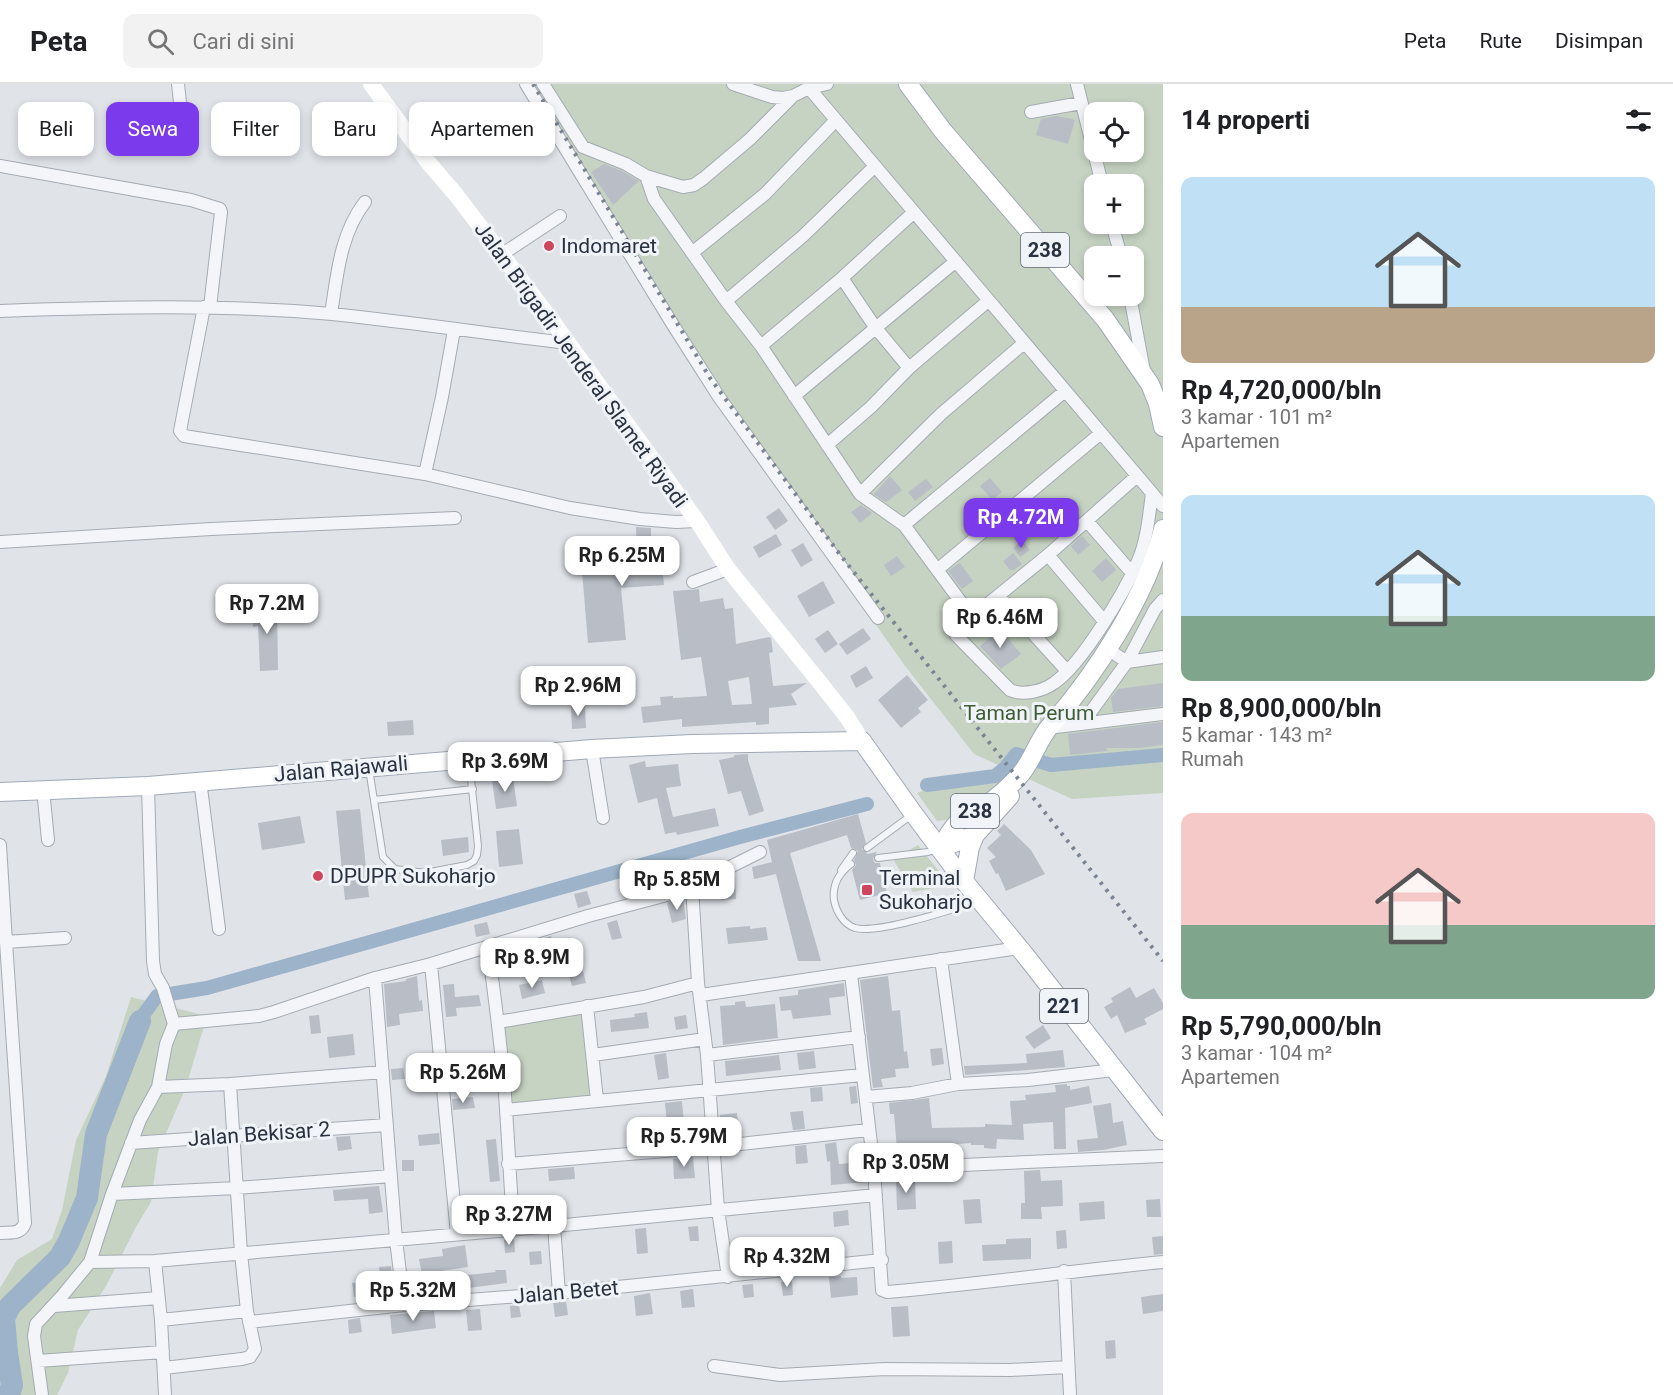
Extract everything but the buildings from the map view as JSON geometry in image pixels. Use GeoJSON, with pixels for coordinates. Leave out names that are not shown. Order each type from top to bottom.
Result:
{"type":"FeatureCollection","features":[{"type":"Feature","properties":{"kind":"main road","name":"Jalan Brigadir Jenderal Slamet Riyadi"},"geometry":{"type":"LineString","coordinates":[[371,84],[567,343],[697,521],[728,569],[827,691],[913,813],[941,848]]}},
{"type":"Feature","properties":{"kind":"main road","name":"238"},"geometry":{"type":"LineString","coordinates":[[908,84],[943,131],[1105,319],[1152,380],[1163,427]]}},
{"type":"Feature","properties":{"kind":"main road","name":"238"},"geometry":{"type":"LineString","coordinates":[[941,848],[975,835],[1024,775],[1134,602],[1149,571],[1163,529]]}},
{"type":"Feature","properties":{"kind":"main road","name":"Jalan Rajawali"},"geometry":{"type":"LineString","coordinates":[[0,792],[148,786],[592,749],[692,744],[862,741]]}},
{"type":"Feature","properties":{"kind":"main road","name":"238"},"geometry":{"type":"LineString","coordinates":[[941,848],[952,828],[961,819],[985,805],[1024,775]]}},
{"type":"Feature","properties":{"kind":"main road"},"geometry":{"type":"LineString","coordinates":[[925,828],[947,825],[961,819]]}},
{"type":"Feature","properties":{"kind":"main road"},"geometry":{"type":"LineString","coordinates":[[964,881],[970,847],[975,835]]}},
{"type":"Feature","properties":{"kind":"main road","name":"221"},"geometry":{"type":"LineString","coordinates":[[941,848],[964,881],[1163,1131]]}},
{"type":"Feature","properties":{"kind":"street"},"geometry":{"type":"LineString","coordinates":[[178,84],[180,102]]}},
{"type":"Feature","properties":{"kind":"street"},"geometry":{"type":"LineString","coordinates":[[526,84],[719,397],[878,618]]}},
{"type":"Feature","properties":{"kind":"street"},"geometry":{"type":"LineString","coordinates":[[543,84],[583,147],[626,164],[645,176],[683,187],[699,182],[750,139],[793,96],[809,88],[827,84]]}},
{"type":"Feature","properties":{"kind":"street"},"geometry":{"type":"LineString","coordinates":[[733,84],[772,97],[793,96]]}},
{"type":"Feature","properties":{"kind":"street"},"geometry":{"type":"LineString","coordinates":[[1077,84],[1100,174]]}},
{"type":"Feature","properties":{"kind":"street"},"geometry":{"type":"LineString","coordinates":[[809,88],[1163,506]]}},
{"type":"Feature","properties":{"kind":"street"},"geometry":{"type":"LineString","coordinates":[[1031,112],[1082,104]]}},
{"type":"Feature","properties":{"kind":"street"},"geometry":{"type":"LineString","coordinates":[[692,253],[765,194],[836,120]]}},
{"type":"Feature","properties":{"kind":"street"},"geometry":{"type":"LineString","coordinates":[[0,166],[191,200],[220,209],[207,307],[180,431],[184,436],[425,474],[570,508],[640,519],[697,521]]}},
{"type":"Feature","properties":{"kind":"street"},"geometry":{"type":"LineString","coordinates":[[726,301],[803,236],[875,166]]}},
{"type":"Feature","properties":{"kind":"street"},"geometry":{"type":"LineString","coordinates":[[645,176],[654,200],[761,346],[860,494],[904,525],[972,617]]}},
{"type":"Feature","properties":{"kind":"street"},"geometry":{"type":"LineString","coordinates":[[331,314],[342,249],[356,214],[365,202]]}},
{"type":"Feature","properties":{"kind":"street"},"geometry":{"type":"LineString","coordinates":[[761,346],[842,278],[914,212]]}},
{"type":"Feature","properties":{"kind":"street"},"geometry":{"type":"LineString","coordinates":[[501,255],[560,216]]}},
{"type":"Feature","properties":{"kind":"street"},"geometry":{"type":"LineString","coordinates":[[794,396],[956,261]]}},
{"type":"Feature","properties":{"kind":"street"},"geometry":{"type":"LineString","coordinates":[[842,278],[875,327],[909,368]]}},
{"type":"Feature","properties":{"kind":"street"},"geometry":{"type":"LineString","coordinates":[[827,445],[871,408],[909,368],[988,301]]}},
{"type":"Feature","properties":{"kind":"street"},"geometry":{"type":"LineString","coordinates":[[1133,306],[1152,380]]}},
{"type":"Feature","properties":{"kind":"street"},"geometry":{"type":"LineString","coordinates":[[0,311],[207,307],[331,314],[567,343]]}},
{"type":"Feature","properties":{"kind":"street"},"geometry":{"type":"LineString","coordinates":[[425,474],[454,330]]}},
{"type":"Feature","properties":{"kind":"street"},"geometry":{"type":"LineString","coordinates":[[860,494],[941,414],[1024,344]]}},
{"type":"Feature","properties":{"kind":"street"},"geometry":{"type":"LineString","coordinates":[[904,525],[1065,391]]}},
{"type":"Feature","properties":{"kind":"street"},"geometry":{"type":"LineString","coordinates":[[937,570],[1101,433]]}},
{"type":"Feature","properties":{"kind":"street"},"geometry":{"type":"LineString","coordinates":[[1137,476],[1048,555],[972,617],[956,635],[1010,690],[1019,693],[1047,687],[1067,671],[1104,621],[1132,573],[1146,537],[1152,494]]}},
{"type":"Feature","properties":{"kind":"street"},"geometry":{"type":"LineString","coordinates":[[0,542],[211,529],[455,518]]}},
{"type":"Feature","properties":{"kind":"street"},"geometry":{"type":"LineString","coordinates":[[1087,521],[1132,573]]}},
{"type":"Feature","properties":{"kind":"street"},"geometry":{"type":"LineString","coordinates":[[1048,555],[1104,621]]}},
{"type":"Feature","properties":{"kind":"street"},"geometry":{"type":"LineString","coordinates":[[693,582],[728,569]]}},
{"type":"Feature","properties":{"kind":"street"},"geometry":{"type":"LineString","coordinates":[[999,596],[1067,671]]}},
{"type":"Feature","properties":{"kind":"street"},"geometry":{"type":"LineString","coordinates":[[1082,724],[1127,662],[1159,604],[1134,602]]}},
{"type":"Feature","properties":{"kind":"street"},"geometry":{"type":"LineString","coordinates":[[1106,648],[1127,662],[1163,657]]}},
{"type":"Feature","properties":{"kind":"street"},"geometry":{"type":"LineString","coordinates":[[1053,727],[1163,714]]}},
{"type":"Feature","properties":{"kind":"street"},"geometry":{"type":"LineString","coordinates":[[592,749],[603,818]]}},
{"type":"Feature","properties":{"kind":"street"},"geometry":{"type":"LineString","coordinates":[[200,780],[219,929]]}},
{"type":"Feature","properties":{"kind":"street"},"geometry":{"type":"LineString","coordinates":[[42,1395],[35,1329],[39,1320],[54,1306],[90,1262],[112,1194],[140,1120],[158,1087],[166,1044],[174,1024],[163,988],[155,974],[153,961],[148,786]]}},
{"type":"Feature","properties":{"kind":"street"},"geometry":{"type":"LineString","coordinates":[[43,789],[48,840]]}},
{"type":"Feature","properties":{"kind":"street"},"geometry":{"type":"LineString","coordinates":[[0,845],[6,942],[5,1012],[26,1223],[24,1229],[18,1232],[0,1233]]}},
{"type":"Feature","properties":{"kind":"street"},"geometry":{"type":"LineString","coordinates":[[174,1024],[259,1016],[308,1002],[375,978],[431,964],[588,916],[673,894],[692,887],[760,852]]}},
{"type":"Feature","properties":{"kind":"street"},"geometry":{"type":"LineString","coordinates":[[692,887],[718,1210],[728,1277]]}},
{"type":"Feature","properties":{"kind":"street"},"geometry":{"type":"LineString","coordinates":[[6,942],[65,938]]}},
{"type":"Feature","properties":{"kind":"street"},"geometry":{"type":"LineString","coordinates":[[488,947],[498,1022],[514,1229]]}},
{"type":"Feature","properties":{"kind":"street"},"geometry":{"type":"LineString","coordinates":[[498,1022],[700,989],[851,974],[1019,948]]}},
{"type":"Feature","properties":{"kind":"street"},"geometry":{"type":"LineString","coordinates":[[941,959],[957,1084]]}},
{"type":"Feature","properties":{"kind":"street"},"geometry":{"type":"LineString","coordinates":[[431,964],[457,1234]]}},
{"type":"Feature","properties":{"kind":"street"},"geometry":{"type":"LineString","coordinates":[[851,974],[874,1169],[882,1260],[882,1289],[885,1292],[977,1284],[1064,1271],[1163,1262]]}},
{"type":"Feature","properties":{"kind":"street"},"geometry":{"type":"LineString","coordinates":[[375,978],[396,1240],[404,1305]]}},
{"type":"Feature","properties":{"kind":"street"},"geometry":{"type":"LineString","coordinates":[[587,1006],[597,1100]]}},
{"type":"Feature","properties":{"kind":"street"},"geometry":{"type":"LineString","coordinates":[[707,1055],[859,1037]]}},
{"type":"Feature","properties":{"kind":"street"},"geometry":{"type":"LineString","coordinates":[[592,1055],[705,1039]]}},
{"type":"Feature","properties":{"kind":"street"},"geometry":{"type":"LineString","coordinates":[[866,1097],[912,1093],[957,1084],[1028,1080],[1114,1070]]}},
{"type":"Feature","properties":{"kind":"street"},"geometry":{"type":"LineString","coordinates":[[158,1087],[383,1072]]}},
{"type":"Feature","properties":{"kind":"street"},"geometry":{"type":"LineString","coordinates":[[506,1110],[862,1075]]}},
{"type":"Feature","properties":{"kind":"street"},"geometry":{"type":"LineString","coordinates":[[164,1368],[250,1357],[255,1349],[248,1316],[241,1252],[230,1084]]}},
{"type":"Feature","properties":{"kind":"street","name":"Jalan Bekisar 2"},"geometry":{"type":"LineString","coordinates":[[132,1143],[387,1125]]}},
{"type":"Feature","properties":{"kind":"street"},"geometry":{"type":"LineString","coordinates":[[508,1164],[713,1147],[868,1130]]}},
{"type":"Feature","properties":{"kind":"street"},"geometry":{"type":"LineString","coordinates":[[874,1169],[1163,1156]]}},
{"type":"Feature","properties":{"kind":"street"},"geometry":{"type":"LineString","coordinates":[[112,1194],[237,1188],[391,1176]]}},
{"type":"Feature","properties":{"kind":"street"},"geometry":{"type":"LineString","coordinates":[[90,1262],[155,1261],[876,1195]]}},
{"type":"Feature","properties":{"kind":"street"},"geometry":{"type":"LineString","coordinates":[[554,1226],[559,1293]]}},
{"type":"Feature","properties":{"kind":"street","name":"Jalan Betet"},"geometry":{"type":"LineString","coordinates":[[161,1320],[248,1316],[559,1293],[882,1260]]}},
{"type":"Feature","properties":{"kind":"street"},"geometry":{"type":"LineString","coordinates":[[155,1261],[165,1395]]}},
{"type":"Feature","properties":{"kind":"street"},"geometry":{"type":"LineString","coordinates":[[1064,1271],[1070,1395]]}},
{"type":"Feature","properties":{"kind":"street"},"geometry":{"type":"LineString","coordinates":[[54,1306],[159,1298]]}},
{"type":"Feature","properties":{"kind":"street"},"geometry":{"type":"LineString","coordinates":[[38,1361],[163,1352]]}},
{"type":"Feature","properties":{"kind":"street"},"geometry":{"type":"LineString","coordinates":[[714,1366],[780,1375],[885,1369],[1010,1370],[1068,1367]]}},
{"type":"Feature","properties":{"kind":"lane"},"geometry":{"type":"LineString","coordinates":[[369,768],[383,857],[395,868],[425,873],[467,865],[474,861],[477,855],[473,789],[468,758]]}},
{"type":"Feature","properties":{"kind":"lane"},"geometry":{"type":"LineString","coordinates":[[374,800],[473,789]]}},
{"type":"Feature","properties":{"kind":"lane"},"geometry":{"type":"LineString","coordinates":[[867,848],[913,813]]}},
{"type":"Feature","properties":{"kind":"lane"},"geometry":{"type":"LineString","coordinates":[[878,858],[928,852],[941,848]]}},
{"type":"Feature","properties":{"kind":"lane"},"geometry":{"type":"LineString","coordinates":[[853,853],[835,883],[834,903],[840,916],[855,928],[878,928],[980,901]]}},
{"type":"Feature","properties":{"kind":"lane"},"geometry":{"type":"LineString","coordinates":[[838,876],[850,864]]}},
{"type":"Feature","properties":{"kind":"green space","name":"Taman Perum"},"geometry":{"type":"Polygon","coordinates":[[[521,84],[1163,84],[1163,793],[1072,799],[974,754],[905,666],[785,496],[555,137],[555,102],[533,102],[521,84]]]}},
{"type":"Feature","properties":{"kind":"green space"},"geometry":{"type":"Polygon","coordinates":[[[996,780],[1003,789],[953,819],[937,821],[917,793],[931,788],[996,780]]]}},
{"type":"Feature","properties":{"kind":"green space"},"geometry":{"type":"Polygon","coordinates":[[[918,845],[950,885],[913,892],[893,859],[918,845]]]}},
{"type":"Feature","properties":{"kind":"green space"},"geometry":{"type":"Polygon","coordinates":[[[131,997],[207,1016],[186,1087],[158,1152],[151,1202],[106,1286],[78,1330],[68,1373],[57,1395],[0,1395],[3,1363],[0,1362],[0,1288],[17,1260],[52,1239],[62,1210],[76,1140],[106,1076],[131,997]]]}},
{"type":"Feature","properties":{"kind":"green space"},"geometry":{"type":"Polygon","coordinates":[[[587,1006],[597,1100],[506,1110],[501,1018],[587,1006]]]}},
{"type":"Feature","properties":{"kind":"waterway"},"geometry":{"type":"LineString","coordinates":[[927,785],[995,776],[1016,754],[1051,765],[1163,755]]}},
{"type":"Feature","properties":{"kind":"waterway"},"geometry":{"type":"LineString","coordinates":[[141,1018],[157,996],[207,988],[740,837],[867,804]]}},
{"type":"Feature","properties":{"kind":"waterway"},"geometry":{"type":"LineString","coordinates":[[9,1395],[12,1385],[4,1318],[10,1306],[60,1257],[69,1241],[87,1198],[96,1134],[140,1021]]}},
{"type":"Feature","properties":{"kind":"railway"},"geometry":{"type":"LineString","coordinates":[[533,84],[710,378],[841,556],[1163,961]]}},
{"type":"Feature","properties":{"kind":"place","name":"Indomaret"},"geometry":{"type":"Point","coordinates":[549,246]}},
{"type":"Feature","properties":{"kind":"place","name":"DPUPR Sukoharjo"},"geometry":{"type":"Point","coordinates":[318,876]}},
{"type":"Feature","properties":{"kind":"place","name":"Terminal Sukoharjo"},"geometry":{"type":"Point","coordinates":[867,890]}}]}
